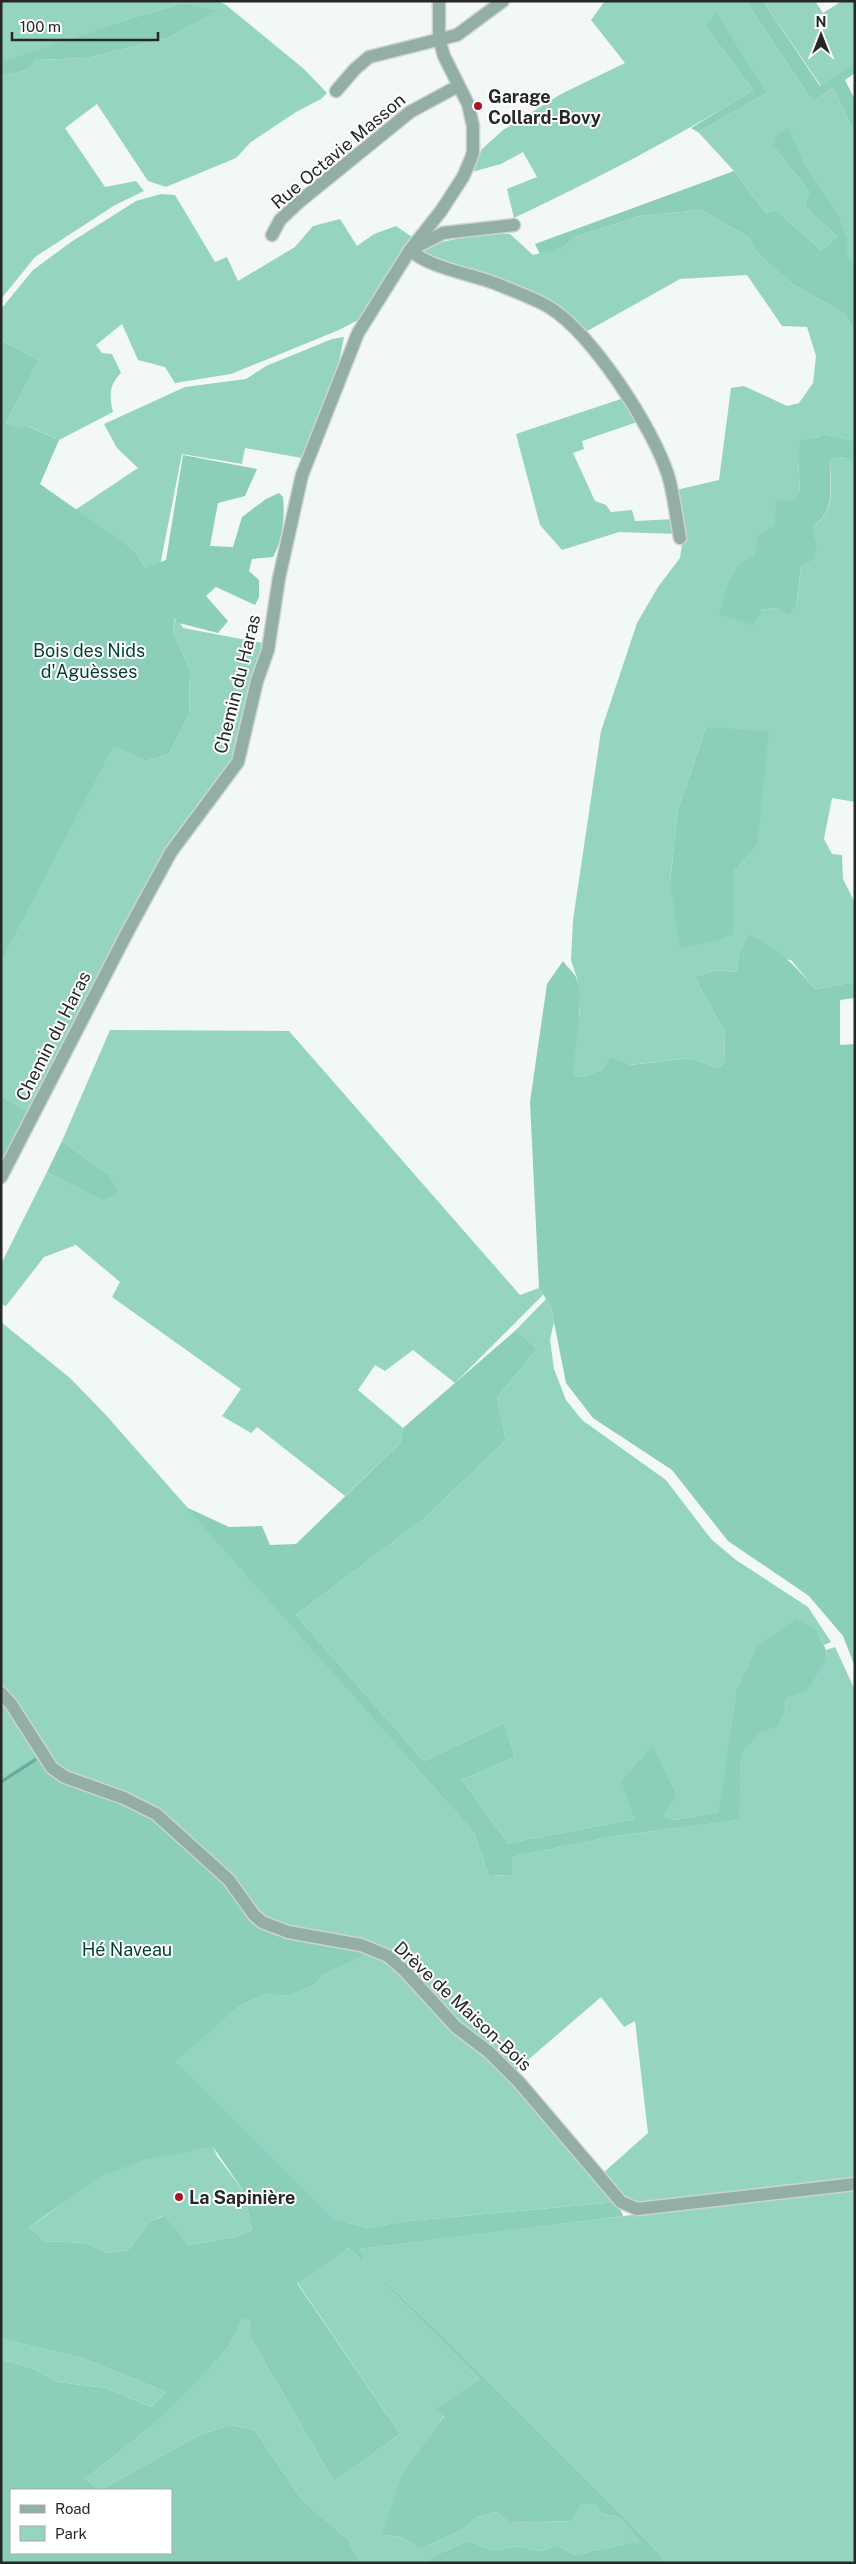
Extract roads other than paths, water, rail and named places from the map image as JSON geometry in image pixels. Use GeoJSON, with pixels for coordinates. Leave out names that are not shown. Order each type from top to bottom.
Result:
{"type":"FeatureCollection","features":[{"type":"Feature","properties":{"kind":"street","name":"Chemin du Haras"},"geometry":{"type":"LineString","coordinates":[[1,1177],[171,852],[238,762],[257,681],[268,650],[279,578],[302,475],[358,333],[408,252],[441,210],[463,177],[473,152],[474,140],[470,111],[444,56],[439,39],[439,1]]}},
{"type":"Feature","properties":{"kind":"street"},"geometry":{"type":"LineString","coordinates":[[336,91],[355,69],[373,55],[457,35],[503,1]]}},
{"type":"Feature","properties":{"kind":"street","name":"Rue Octavie Masson"},"geometry":{"type":"LineString","coordinates":[[272,235],[280,220],[299,202],[410,112],[458,86]]}},
{"type":"Feature","properties":{"kind":"street"},"geometry":{"type":"LineString","coordinates":[[408,252],[443,233],[514,225]]}},
{"type":"Feature","properties":{"kind":"street"},"geometry":{"type":"LineString","coordinates":[[408,252],[419,258],[487,279],[549,307],[572,328],[621,384],[652,437],[668,476],[680,538]]}},
{"type":"Feature","properties":{"kind":"street","name":"Drève de Maison-Bois"},"geometry":{"type":"LineString","coordinates":[[1,1693],[12,1704],[52,1768],[65,1777],[124,1798],[156,1814],[229,1880],[254,1915],[262,1922],[288,1932],[361,1945],[388,1956],[404,1970],[442,2014],[490,2052],[519,2082],[621,2202],[638,2209],[855,2184]]}},
{"type":"Feature","properties":{"kind":"waterway"},"geometry":{"type":"LineString","coordinates":[[1,1782],[35,1760]]}},
{"type":"Feature","properties":{"kind":"place","name":"Garage Collard-Bovy"},"geometry":{"type":"Point","coordinates":[478,106]}},
{"type":"Feature","properties":{"kind":"place","name":"La Sapinière"},"geometry":{"type":"Point","coordinates":[179,2197]}},
{"type":"Feature","properties":{"kind":"park label","name":"Bois des Nids d'Aguèsses"},"geometry":{"type":"Point","coordinates":[89,660]}},
{"type":"Feature","properties":{"kind":"park label","name":"Hé Naveau"},"geometry":{"type":"Point","coordinates":[127,1949]}}]}
